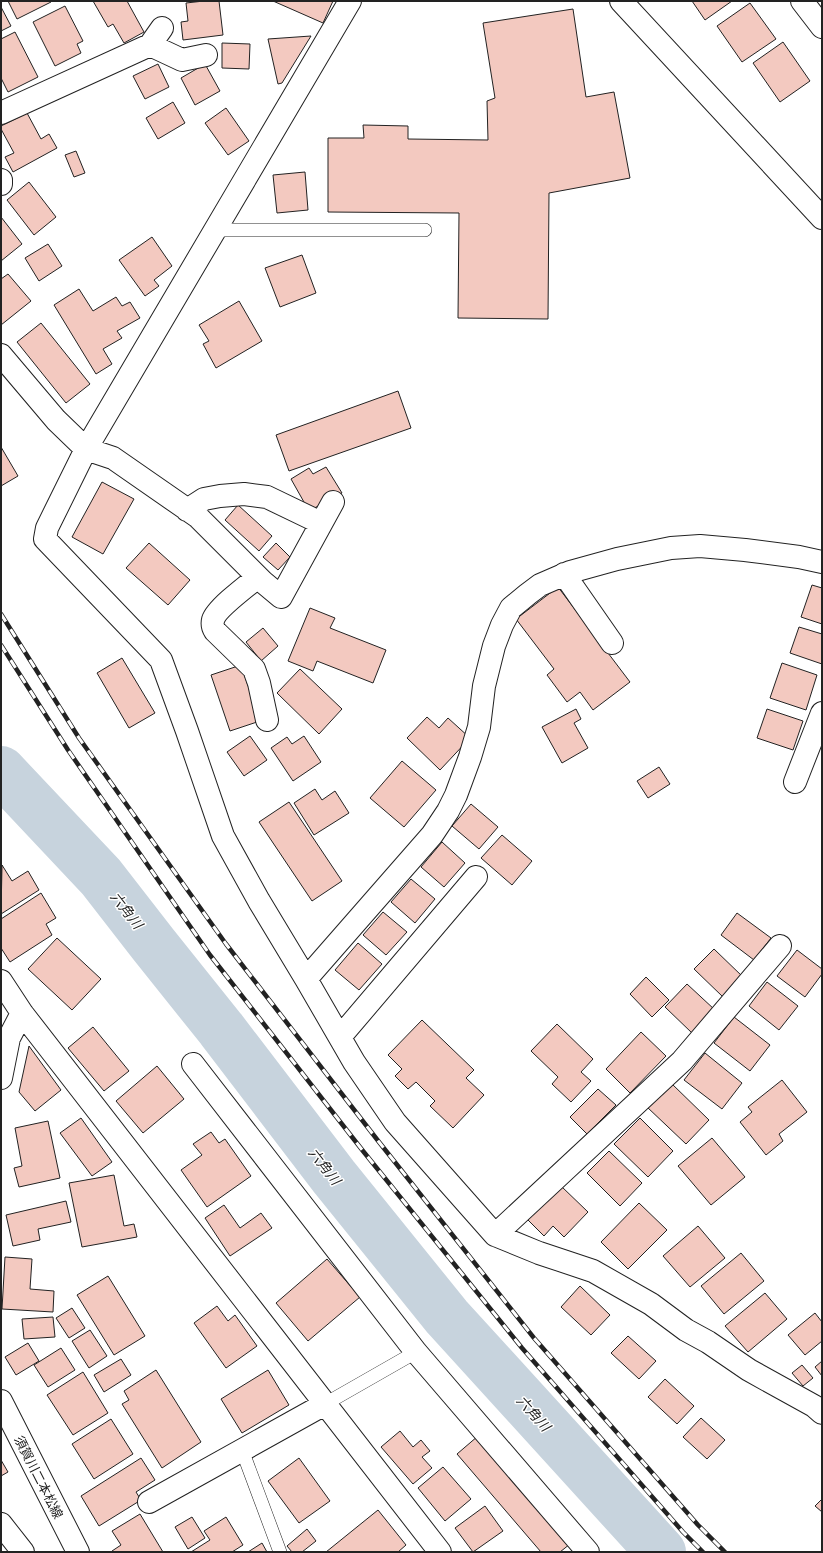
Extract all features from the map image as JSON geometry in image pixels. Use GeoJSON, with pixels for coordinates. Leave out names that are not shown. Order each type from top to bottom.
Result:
{"type":"FeatureCollection","features":[{"type":"Feature","properties":{"kind":"street"},"geometry":{"type":"LineString","coordinates":[[350,1],[86,449],[48,528],[45,539],[162,660],[222,836],[259,901],[354,1062],[395,1122],[494,1235],[539,1253],[593,1271],[651,1304],[686,1330],[708,1342],[749,1370],[814,1406],[822,1413]]}},
{"type":"Feature","properties":{"kind":"street"},"geometry":{"type":"LineString","coordinates":[[621,1],[822,218]]}},
{"type":"Feature","properties":{"kind":"street"},"geometry":{"type":"LineString","coordinates":[[802,1],[822,27]]}},
{"type":"Feature","properties":{"kind":"street"},"geometry":{"type":"LineString","coordinates":[[1,113],[156,36],[182,60],[206,55]]}},
{"type":"Feature","properties":{"kind":"street"},"geometry":{"type":"LineString","coordinates":[[1,355],[56,420],[86,449],[113,458],[198,517],[258,577],[281,597],[333,502]]}},
{"type":"Feature","properties":{"kind":"street"},"geometry":{"type":"LineString","coordinates":[[187,510],[204,499],[244,494],[268,497],[322,523]]}},
{"type":"Feature","properties":{"kind":"street"},"geometry":{"type":"LineString","coordinates":[[306,979],[432,834],[448,810],[456,795],[475,742],[479,727],[484,686],[494,646],[502,625],[511,608],[528,594],[540,585],[564,574],[617,559],[671,548],[700,546],[745,550],[799,557],[822,562]]}},
{"type":"Feature","properties":{"kind":"street"},"geometry":{"type":"LineString","coordinates":[[564,574],[612,643]]}},
{"type":"Feature","properties":{"kind":"street"},"geometry":{"type":"LineString","coordinates":[[258,577],[219,610],[213,619],[213,627],[254,669],[259,683],[267,720]]}},
{"type":"Feature","properties":{"kind":"street"},"geometry":{"type":"LineString","coordinates":[[795,782],[822,714]]}},
{"type":"Feature","properties":{"kind":"street"},"geometry":{"type":"LineString","coordinates":[[340,1037],[476,877]]}},
{"type":"Feature","properties":{"kind":"street"},"geometry":{"type":"LineString","coordinates":[[494,1235],[682,1061],[780,946]]}},
{"type":"Feature","properties":{"kind":"street"},"geometry":{"type":"LineString","coordinates":[[1,982],[22,1013],[440,1552]]}},
{"type":"Feature","properties":{"kind":"street"},"geometry":{"type":"LineString","coordinates":[[1,1078],[9,1038],[22,1013]]}},
{"type":"Feature","properties":{"kind":"street"},"geometry":{"type":"LineString","coordinates":[[193,1064],[416,1352],[588,1552]]}},
{"type":"Feature","properties":{"kind":"street","name":"須賀川二本松線"},"geometry":{"type":"LineString","coordinates":[[1,1401],[78,1552]]}},
{"type":"Feature","properties":{"kind":"street"},"geometry":{"type":"LineString","coordinates":[[149,1502],[324,1404]]}},
{"type":"Feature","properties":{"kind":"street"},"geometry":{"type":"LineString","coordinates":[[1,1524],[24,1552]]}},
{"type":"Feature","properties":{"kind":"lane"},"geometry":{"type":"LineString","coordinates":[[215,230],[425,230]]}},
{"type":"Feature","properties":{"kind":"lane"},"geometry":{"type":"LineString","coordinates":[[324,1404],[416,1352]]}},
{"type":"Feature","properties":{"kind":"lane"},"geometry":{"type":"LineString","coordinates":[[242,1450],[280,1552]]}},
{"type":"Feature","properties":{"kind":"building"},"geometry":{"type":"Polygon","coordinates":[[[8,1],[51,1],[51,2],[17,19],[8,1]]]}},
{"type":"Feature","properties":{"kind":"building"},"geometry":{"type":"Polygon","coordinates":[[[93,1],[127,1],[144,32],[124,43],[113,24],[108,27],[93,1]]]}},
{"type":"Feature","properties":{"kind":"building"},"geometry":{"type":"Polygon","coordinates":[[[219,1],[223,35],[183,40],[181,22],[188,21],[186,3],[219,1]]]}},
{"type":"Feature","properties":{"kind":"building"},"geometry":{"type":"Polygon","coordinates":[[[273,1],[333,1],[323,23],[273,1]]]}},
{"type":"Feature","properties":{"kind":"building"},"geometry":{"type":"Polygon","coordinates":[[[692,1],[732,1],[705,20],[692,1]]]}},
{"type":"Feature","properties":{"kind":"building"},"geometry":{"type":"Polygon","coordinates":[[[750,3],[776,39],[742,62],[717,26],[750,3]]]}},
{"type":"Feature","properties":{"kind":"building"},"geometry":{"type":"Polygon","coordinates":[[[65,6],[83,41],[77,44],[81,53],[55,66],[33,22],[65,6]]]}},
{"type":"Feature","properties":{"kind":"building"},"geometry":{"type":"Polygon","coordinates":[[[1,7],[11,26],[1,31],[1,7]]]}},
{"type":"Feature","properties":{"kind":"building"},"geometry":{"type":"Polygon","coordinates":[[[573,9],[586,97],[614,92],[630,178],[549,193],[548,319],[458,318],[459,213],[328,212],[328,138],[364,138],[363,125],[408,126],[408,139],[488,140],[487,101],[495,98],[483,23],[573,9]]]}},
{"type":"Feature","properties":{"kind":"building"},"geometry":{"type":"Polygon","coordinates":[[[15,32],[38,77],[8,92],[1,78],[1,39],[15,32]]]}},
{"type":"Feature","properties":{"kind":"building"},"geometry":{"type":"Polygon","coordinates":[[[311,36],[282,83],[278,84],[268,39],[311,36]]]}},
{"type":"Feature","properties":{"kind":"building"},"geometry":{"type":"Polygon","coordinates":[[[783,42],[810,81],[780,102],[753,63],[783,42]]]}},
{"type":"Feature","properties":{"kind":"building"},"geometry":{"type":"Polygon","coordinates":[[[222,43],[250,44],[249,69],[222,68],[222,43]]]}},
{"type":"Feature","properties":{"kind":"building"},"geometry":{"type":"Polygon","coordinates":[[[158,64],[169,87],[145,99],[133,76],[158,64]]]}},
{"type":"Feature","properties":{"kind":"building"},"geometry":{"type":"Polygon","coordinates":[[[205,64],[220,91],[195,105],[181,78],[205,64]]]}},
{"type":"Feature","properties":{"kind":"building"},"geometry":{"type":"Polygon","coordinates":[[[173,102],[185,123],[158,139],[146,118],[173,102]]]}},
{"type":"Feature","properties":{"kind":"building"},"geometry":{"type":"Polygon","coordinates":[[[226,108],[249,141],[228,155],[205,123],[226,108]]]}},
{"type":"Feature","properties":{"kind":"building"},"geometry":{"type":"Polygon","coordinates":[[[27,113],[41,139],[49,134],[57,148],[13,172],[5,157],[14,153],[1,129],[1,126],[27,113]]]}},
{"type":"Feature","properties":{"kind":"building"},"geometry":{"type":"Polygon","coordinates":[[[76,151],[85,173],[74,177],[65,155],[76,151]]]}},
{"type":"Feature","properties":{"kind":"building"},"geometry":{"type":"Polygon","coordinates":[[[305,172],[308,210],[277,213],[273,175],[305,172]]]}},
{"type":"Feature","properties":{"kind":"building"},"geometry":{"type":"Polygon","coordinates":[[[29,182],[56,217],[34,235],[7,200],[29,182]]]}},
{"type":"Feature","properties":{"kind":"building"},"geometry":{"type":"Polygon","coordinates":[[[1,217],[22,244],[1,261],[1,217]]]}},
{"type":"Feature","properties":{"kind":"building"},"geometry":{"type":"Polygon","coordinates":[[[152,237],[172,266],[154,280],[159,286],[145,296],[119,260],[152,237]]]}},
{"type":"Feature","properties":{"kind":"building"},"geometry":{"type":"Polygon","coordinates":[[[48,244],[62,266],[39,281],[25,258],[48,244]]]}},
{"type":"Feature","properties":{"kind":"building"},"geometry":{"type":"Polygon","coordinates":[[[302,255],[316,293],[280,307],[265,268],[302,255]]]}},
{"type":"Feature","properties":{"kind":"building"},"geometry":{"type":"Polygon","coordinates":[[[8,274],[31,301],[1,325],[1,279],[8,274]]]}},
{"type":"Feature","properties":{"kind":"building"},"geometry":{"type":"Polygon","coordinates":[[[79,289],[93,311],[116,297],[122,306],[130,302],[140,318],[117,331],[122,338],[103,349],[112,364],[96,374],[54,305],[79,289]]]}},
{"type":"Feature","properties":{"kind":"building"},"geometry":{"type":"Polygon","coordinates":[[[239,301],[262,341],[216,368],[203,344],[209,341],[199,325],[239,301]]]}},
{"type":"Feature","properties":{"kind":"building"},"geometry":{"type":"Polygon","coordinates":[[[41,323],[90,384],[66,403],[17,342],[41,323]]]}},
{"type":"Feature","properties":{"kind":"building"},"geometry":{"type":"Polygon","coordinates":[[[398,391],[411,428],[289,471],[276,435],[398,391]]]}},
{"type":"Feature","properties":{"kind":"building"},"geometry":{"type":"Polygon","coordinates":[[[1,447],[18,476],[1,486],[1,447]]]}},
{"type":"Feature","properties":{"kind":"building"},"geometry":{"type":"Polygon","coordinates":[[[326,467],[342,493],[309,511],[291,479],[309,468],[313,474],[326,467]]]}},
{"type":"Feature","properties":{"kind":"building"},"geometry":{"type":"Polygon","coordinates":[[[102,482],[134,499],[103,554],[72,537],[102,482]]]}},
{"type":"Feature","properties":{"kind":"building"},"geometry":{"type":"Polygon","coordinates":[[[238,505],[272,536],[259,551],[225,520],[238,505]]]}},
{"type":"Feature","properties":{"kind":"building"},"geometry":{"type":"Polygon","coordinates":[[[149,543],[190,580],[168,605],[126,568],[149,543]]]}},
{"type":"Feature","properties":{"kind":"building"},"geometry":{"type":"Polygon","coordinates":[[[276,543],[290,557],[278,570],[263,557],[276,543]]]}},
{"type":"Feature","properties":{"kind":"building"},"geometry":{"type":"Polygon","coordinates":[[[812,585],[822,588],[822,624],[801,617],[812,585]]]}},
{"type":"Feature","properties":{"kind":"building"},"geometry":{"type":"Polygon","coordinates":[[[558,587],[630,682],[593,710],[580,692],[567,702],[547,675],[554,669],[516,619],[558,587]]]}},
{"type":"Feature","properties":{"kind":"building"},"geometry":{"type":"Polygon","coordinates":[[[310,608],[335,618],[330,628],[386,650],[373,683],[317,661],[313,671],[288,661],[310,608]]]}},
{"type":"Feature","properties":{"kind":"building"},"geometry":{"type":"Polygon","coordinates":[[[799,627],[822,634],[822,664],[790,653],[799,627]]]}},
{"type":"Feature","properties":{"kind":"building"},"geometry":{"type":"Polygon","coordinates":[[[263,628],[278,646],[261,661],[246,642],[263,628]]]}},
{"type":"Feature","properties":{"kind":"building"},"geometry":{"type":"Polygon","coordinates":[[[122,658],[155,713],[129,728],[97,673],[122,658]]]}},
{"type":"Feature","properties":{"kind":"building"},"geometry":{"type":"Polygon","coordinates":[[[782,663],[817,675],[806,710],[770,698],[782,663]]]}},
{"type":"Feature","properties":{"kind":"building"},"geometry":{"type":"Polygon","coordinates":[[[241,665],[260,721],[230,731],[211,675],[241,665]]]}},
{"type":"Feature","properties":{"kind":"building"},"geometry":{"type":"Polygon","coordinates":[[[300,669],[342,709],[319,734],[277,693],[300,669]]]}},
{"type":"Feature","properties":{"kind":"building"},"geometry":{"type":"Polygon","coordinates":[[[576,709],[581,719],[574,723],[588,748],[562,763],[542,727],[576,709]]]}},
{"type":"Feature","properties":{"kind":"building"},"geometry":{"type":"Polygon","coordinates":[[[767,709],[803,721],[793,750],[757,738],[767,709]]]}},
{"type":"Feature","properties":{"kind":"building"},"geometry":{"type":"Polygon","coordinates":[[[427,717],[439,728],[448,718],[470,738],[440,770],[407,738],[427,717]]]}},
{"type":"Feature","properties":{"kind":"building"},"geometry":{"type":"Polygon","coordinates":[[[250,736],[267,760],[244,776],[227,752],[250,736]]]}},
{"type":"Feature","properties":{"kind":"building"},"geometry":{"type":"Polygon","coordinates":[[[304,736],[321,762],[293,781],[271,748],[287,737],[292,744],[304,736]]]}},
{"type":"Feature","properties":{"kind":"building"},"geometry":{"type":"Polygon","coordinates":[[[402,761],[436,790],[404,827],[370,798],[402,761]]]}},
{"type":"Feature","properties":{"kind":"building"},"geometry":{"type":"Polygon","coordinates":[[[659,767],[670,784],[648,798],[637,781],[659,767]]]}},
{"type":"Feature","properties":{"kind":"building"},"geometry":{"type":"Polygon","coordinates":[[[315,789],[322,800],[335,791],[349,813],[314,835],[294,803],[315,789]]]}},
{"type":"Feature","properties":{"kind":"building"},"geometry":{"type":"Polygon","coordinates":[[[289,802],[342,881],[312,901],[259,822],[289,802]]]}},
{"type":"Feature","properties":{"kind":"building"},"geometry":{"type":"Polygon","coordinates":[[[471,804],[498,827],[479,849],[452,826],[471,804]]]}},
{"type":"Feature","properties":{"kind":"building"},"geometry":{"type":"Polygon","coordinates":[[[502,835],[532,861],[512,885],[481,858],[502,835]]]}},
{"type":"Feature","properties":{"kind":"building"},"geometry":{"type":"Polygon","coordinates":[[[442,842],[465,863],[444,887],[421,867],[442,842]]]}},
{"type":"Feature","properties":{"kind":"building"},"geometry":{"type":"Polygon","coordinates":[[[2,865],[12,881],[28,871],[39,890],[1,914],[2,865]]]}},
{"type":"Feature","properties":{"kind":"building"},"geometry":{"type":"Polygon","coordinates":[[[411,879],[435,899],[415,923],[391,902],[411,879]]]}},
{"type":"Feature","properties":{"kind":"building"},"geometry":{"type":"Polygon","coordinates":[[[41,893],[56,918],[46,924],[52,935],[10,962],[1,948],[1,919],[41,893]]]}},
{"type":"Feature","properties":{"kind":"building"},"geometry":{"type":"Polygon","coordinates":[[[383,912],[407,932],[386,955],[363,935],[383,912]]]}},
{"type":"Feature","properties":{"kind":"building"},"geometry":{"type":"Polygon","coordinates":[[[737,913],[771,938],[754,960],[721,935],[737,913]]]}},
{"type":"Feature","properties":{"kind":"building"},"geometry":{"type":"Polygon","coordinates":[[[57,938],[101,979],[72,1010],[28,969],[57,938]]]}},
{"type":"Feature","properties":{"kind":"building"},"geometry":{"type":"Polygon","coordinates":[[[358,943],[382,964],[359,990],[335,970],[358,943]]]}},
{"type":"Feature","properties":{"kind":"building"},"geometry":{"type":"Polygon","coordinates":[[[714,949],[743,977],[723,997],[694,969],[714,949]]]}},
{"type":"Feature","properties":{"kind":"building"},"geometry":{"type":"Polygon","coordinates":[[[797,950],[822,969],[822,974],[805,997],[777,976],[797,950]]]}},
{"type":"Feature","properties":{"kind":"building"},"geometry":{"type":"Polygon","coordinates":[[[646,977],[669,1000],[652,1017],[630,994],[646,977]]]}},
{"type":"Feature","properties":{"kind":"building"},"geometry":{"type":"Polygon","coordinates":[[[767,982],[798,1006],[779,1030],[749,1006],[767,982]]]}},
{"type":"Feature","properties":{"kind":"building"},"geometry":{"type":"Polygon","coordinates":[[[687,984],[715,1010],[692,1033],[665,1007],[687,984]]]}},
{"type":"Feature","properties":{"kind":"building"},"geometry":{"type":"Polygon","coordinates":[[[734,1017],[770,1045],[750,1071],[714,1043],[734,1017]]]}},
{"type":"Feature","properties":{"kind":"building"},"geometry":{"type":"Polygon","coordinates":[[[422,1020],[474,1070],[466,1078],[484,1095],[453,1128],[430,1106],[435,1101],[416,1082],[408,1089],[395,1076],[402,1069],[388,1055],[422,1020]]]}},
{"type":"Feature","properties":{"kind":"building"},"geometry":{"type":"Polygon","coordinates":[[[557,1024],[593,1059],[581,1072],[591,1081],[571,1102],[552,1084],[558,1077],[531,1051],[557,1024]]]}},
{"type":"Feature","properties":{"kind":"building"},"geometry":{"type":"Polygon","coordinates":[[[93,1027],[129,1071],[104,1091],[68,1048],[93,1027]]]}},
{"type":"Feature","properties":{"kind":"building"},"geometry":{"type":"Polygon","coordinates":[[[641,1032],[666,1056],[630,1093],[606,1069],[641,1032]]]}},
{"type":"Feature","properties":{"kind":"building"},"geometry":{"type":"Polygon","coordinates":[[[29,1046],[61,1090],[35,1111],[19,1092],[29,1046]]]}},
{"type":"Feature","properties":{"kind":"building"},"geometry":{"type":"Polygon","coordinates":[[[705,1053],[742,1083],[722,1109],[684,1080],[705,1053]]]}},
{"type":"Feature","properties":{"kind":"building"},"geometry":{"type":"Polygon","coordinates":[[[157,1066],[184,1099],[143,1133],[116,1101],[157,1066]]]}},
{"type":"Feature","properties":{"kind":"building"},"geometry":{"type":"Polygon","coordinates":[[[782,1080],[807,1112],[779,1134],[783,1141],[766,1155],[740,1122],[752,1112],[748,1107],[782,1080]]]}},
{"type":"Feature","properties":{"kind":"building"},"geometry":{"type":"Polygon","coordinates":[[[671,1083],[709,1120],[686,1144],[647,1107],[671,1083]]]}},
{"type":"Feature","properties":{"kind":"building"},"geometry":{"type":"Polygon","coordinates":[[[598,1089],[616,1105],[587,1134],[570,1117],[598,1089]]]}},
{"type":"Feature","properties":{"kind":"building"},"geometry":{"type":"Polygon","coordinates":[[[81,1118],[112,1162],[92,1176],[60,1133],[81,1118]]]}},
{"type":"Feature","properties":{"kind":"building"},"geometry":{"type":"Polygon","coordinates":[[[640,1118],[673,1151],[648,1177],[614,1144],[640,1118]]]}},
{"type":"Feature","properties":{"kind":"building"},"geometry":{"type":"Polygon","coordinates":[[[48,1121],[60,1178],[19,1187],[14,1168],[22,1166],[15,1128],[48,1121]]]}},
{"type":"Feature","properties":{"kind":"building"},"geometry":{"type":"Polygon","coordinates":[[[211,1132],[219,1143],[225,1139],[251,1176],[207,1207],[181,1170],[202,1155],[193,1144],[211,1132]]]}},
{"type":"Feature","properties":{"kind":"building"},"geometry":{"type":"Polygon","coordinates":[[[712,1138],[745,1177],[711,1205],[678,1166],[712,1138]]]}},
{"type":"Feature","properties":{"kind":"building"},"geometry":{"type":"Polygon","coordinates":[[[609,1151],[642,1183],[620,1206],[587,1173],[609,1151]]]}},
{"type":"Feature","properties":{"kind":"building"},"geometry":{"type":"Polygon","coordinates":[[[114,1175],[124,1226],[134,1224],[137,1237],[82,1247],[69,1183],[114,1175]]]}},
{"type":"Feature","properties":{"kind":"building"},"geometry":{"type":"Polygon","coordinates":[[[561,1186],[588,1212],[564,1237],[553,1226],[544,1236],[528,1220],[561,1186]]]}},
{"type":"Feature","properties":{"kind":"building"},"geometry":{"type":"Polygon","coordinates":[[[66,1201],[71,1222],[38,1229],[40,1240],[13,1246],[6,1215],[66,1201]]]}},
{"type":"Feature","properties":{"kind":"building"},"geometry":{"type":"Polygon","coordinates":[[[639,1203],[667,1230],[628,1269],[601,1242],[639,1203]]]}},
{"type":"Feature","properties":{"kind":"building"},"geometry":{"type":"Polygon","coordinates":[[[224,1205],[240,1228],[261,1213],[272,1228],[230,1256],[205,1218],[224,1205]]]}},
{"type":"Feature","properties":{"kind":"building"},"geometry":{"type":"Polygon","coordinates":[[[698,1226],[725,1258],[690,1287],[663,1256],[698,1226]]]}},
{"type":"Feature","properties":{"kind":"building"},"geometry":{"type":"Polygon","coordinates":[[[741,1253],[764,1281],[724,1314],[701,1286],[741,1253]]]}},
{"type":"Feature","properties":{"kind":"building"},"geometry":{"type":"Polygon","coordinates":[[[5,1257],[32,1259],[30,1289],[54,1291],[53,1312],[2,1309],[5,1257]]]}},
{"type":"Feature","properties":{"kind":"building"},"geometry":{"type":"Polygon","coordinates":[[[327,1259],[360,1297],[308,1341],[276,1303],[327,1259]]]}},
{"type":"Feature","properties":{"kind":"building"},"geometry":{"type":"Polygon","coordinates":[[[108,1276],[145,1336],[114,1355],[77,1295],[108,1276]]]}},
{"type":"Feature","properties":{"kind":"building"},"geometry":{"type":"Polygon","coordinates":[[[580,1286],[610,1315],[591,1335],[561,1307],[580,1286]]]}},
{"type":"Feature","properties":{"kind":"building"},"geometry":{"type":"Polygon","coordinates":[[[765,1293],[787,1319],[748,1352],[725,1326],[765,1293]]]}},
{"type":"Feature","properties":{"kind":"building"},"geometry":{"type":"Polygon","coordinates":[[[217,1306],[228,1321],[235,1315],[257,1346],[226,1368],[194,1323],[217,1306]]]}},
{"type":"Feature","properties":{"kind":"building"},"geometry":{"type":"Polygon","coordinates":[[[72,1308],[85,1328],[69,1338],[56,1318],[72,1308]]]}},
{"type":"Feature","properties":{"kind":"building"},"geometry":{"type":"Polygon","coordinates":[[[815,1313],[822,1322],[822,1341],[805,1355],[788,1335],[815,1313]]]}},
{"type":"Feature","properties":{"kind":"building"},"geometry":{"type":"Polygon","coordinates":[[[53,1317],[55,1337],[24,1339],[22,1319],[53,1317]]]}},
{"type":"Feature","properties":{"kind":"building"},"geometry":{"type":"Polygon","coordinates":[[[90,1330],[107,1356],[89,1368],[72,1341],[90,1330]]]}},
{"type":"Feature","properties":{"kind":"building"},"geometry":{"type":"Polygon","coordinates":[[[628,1336],[656,1361],[639,1379],[611,1353],[628,1336]]]}},
{"type":"Feature","properties":{"kind":"building"},"geometry":{"type":"Polygon","coordinates":[[[28,1343],[39,1361],[16,1375],[5,1357],[28,1343]]]}},
{"type":"Feature","properties":{"kind":"building"},"geometry":{"type":"Polygon","coordinates":[[[61,1348],[75,1370],[48,1387],[34,1365],[61,1348]]]}},
{"type":"Feature","properties":{"kind":"building"},"geometry":{"type":"Polygon","coordinates":[[[121,1359],[131,1375],[104,1392],[94,1375],[121,1359]]]}},
{"type":"Feature","properties":{"kind":"building"},"geometry":{"type":"Polygon","coordinates":[[[822,1361],[822,1376],[815,1367],[822,1361]]]}},
{"type":"Feature","properties":{"kind":"building"},"geometry":{"type":"Polygon","coordinates":[[[802,1365],[813,1378],[803,1386],[792,1373],[802,1365]]]}},
{"type":"Feature","properties":{"kind":"building"},"geometry":{"type":"Polygon","coordinates":[[[156,1370],[201,1442],[162,1468],[122,1404],[129,1400],[124,1391],[156,1370]]]}},
{"type":"Feature","properties":{"kind":"building"},"geometry":{"type":"Polygon","coordinates":[[[268,1370],[289,1405],[242,1433],[221,1399],[268,1370]]]}},
{"type":"Feature","properties":{"kind":"building"},"geometry":{"type":"Polygon","coordinates":[[[83,1372],[108,1413],[73,1435],[47,1395],[83,1372]]]}},
{"type":"Feature","properties":{"kind":"building"},"geometry":{"type":"Polygon","coordinates":[[[665,1379],[694,1406],[677,1424],[648,1397],[665,1379]]]}},
{"type":"Feature","properties":{"kind":"building"},"geometry":{"type":"Polygon","coordinates":[[[701,1418],[725,1440],[707,1459],[683,1437],[701,1418]]]}},
{"type":"Feature","properties":{"kind":"building"},"geometry":{"type":"Polygon","coordinates":[[[111,1419],[133,1454],[94,1479],[72,1444],[111,1419]]]}},
{"type":"Feature","properties":{"kind":"building"},"geometry":{"type":"Polygon","coordinates":[[[400,1431],[413,1447],[421,1440],[430,1451],[422,1457],[432,1468],[413,1484],[381,1447],[400,1431]]]}},
{"type":"Feature","properties":{"kind":"building"},"geometry":{"type":"Polygon","coordinates":[[[478,1436],[570,1544],[560,1552],[541,1552],[457,1454],[478,1436]]]}},
{"type":"Feature","properties":{"kind":"building"},"geometry":{"type":"Polygon","coordinates":[[[141,1458],[155,1480],[136,1492],[141,1500],[99,1526],[81,1496],[141,1458]]]}},
{"type":"Feature","properties":{"kind":"building"},"geometry":{"type":"Polygon","coordinates":[[[299,1458],[330,1501],[299,1523],[268,1481],[299,1458]]]}},
{"type":"Feature","properties":{"kind":"building"},"geometry":{"type":"Polygon","coordinates":[[[1,1460],[8,1472],[1,1476],[1,1460]]]}},
{"type":"Feature","properties":{"kind":"building"},"geometry":{"type":"Polygon","coordinates":[[[443,1467],[471,1499],[445,1521],[418,1488],[443,1467]]]}},
{"type":"Feature","properties":{"kind":"building"},"geometry":{"type":"Polygon","coordinates":[[[822,1499],[822,1512],[815,1506],[822,1499]]]}},
{"type":"Feature","properties":{"kind":"building"},"geometry":{"type":"Polygon","coordinates":[[[485,1506],[503,1531],[473,1552],[455,1528],[485,1506]]]}},
{"type":"Feature","properties":{"kind":"building"},"geometry":{"type":"Polygon","coordinates":[[[378,1510],[406,1545],[398,1552],[326,1552],[378,1510]]]}},
{"type":"Feature","properties":{"kind":"building"},"geometry":{"type":"Polygon","coordinates":[[[140,1514],[163,1552],[113,1552],[112,1551],[121,1545],[112,1531],[140,1514]]]}},
{"type":"Feature","properties":{"kind":"building"},"geometry":{"type":"Polygon","coordinates":[[[192,1517],[205,1538],[188,1549],[175,1527],[192,1517]]]}},
{"type":"Feature","properties":{"kind":"building"},"geometry":{"type":"Polygon","coordinates":[[[226,1517],[243,1545],[232,1552],[191,1552],[210,1540],[204,1531],[226,1517]]]}},
{"type":"Feature","properties":{"kind":"building"},"geometry":{"type":"Polygon","coordinates":[[[307,1529],[316,1541],[302,1552],[292,1552],[287,1546],[307,1529]]]}},
{"type":"Feature","properties":{"kind":"building"},"geometry":{"type":"Polygon","coordinates":[[[262,1543],[267,1552],[248,1552],[262,1543]]]}},
{"type":"Feature","properties":{"kind":"waterway","name":"六角川"},"geometry":{"type":"LineString","coordinates":[[1,771],[101,877],[221,1029],[334,1177],[447,1317],[661,1552]]}},
{"type":"Feature","properties":{"kind":"railway"},"geometry":{"type":"LineString","coordinates":[[1,614],[79,738],[226,944],[379,1142],[534,1338],[698,1525],[725,1552]]}},
{"type":"Feature","properties":{"kind":"railway"},"geometry":{"type":"LineString","coordinates":[[1,645],[68,750],[210,955],[363,1151],[522,1348],[683,1532],[703,1552]]}}]}
